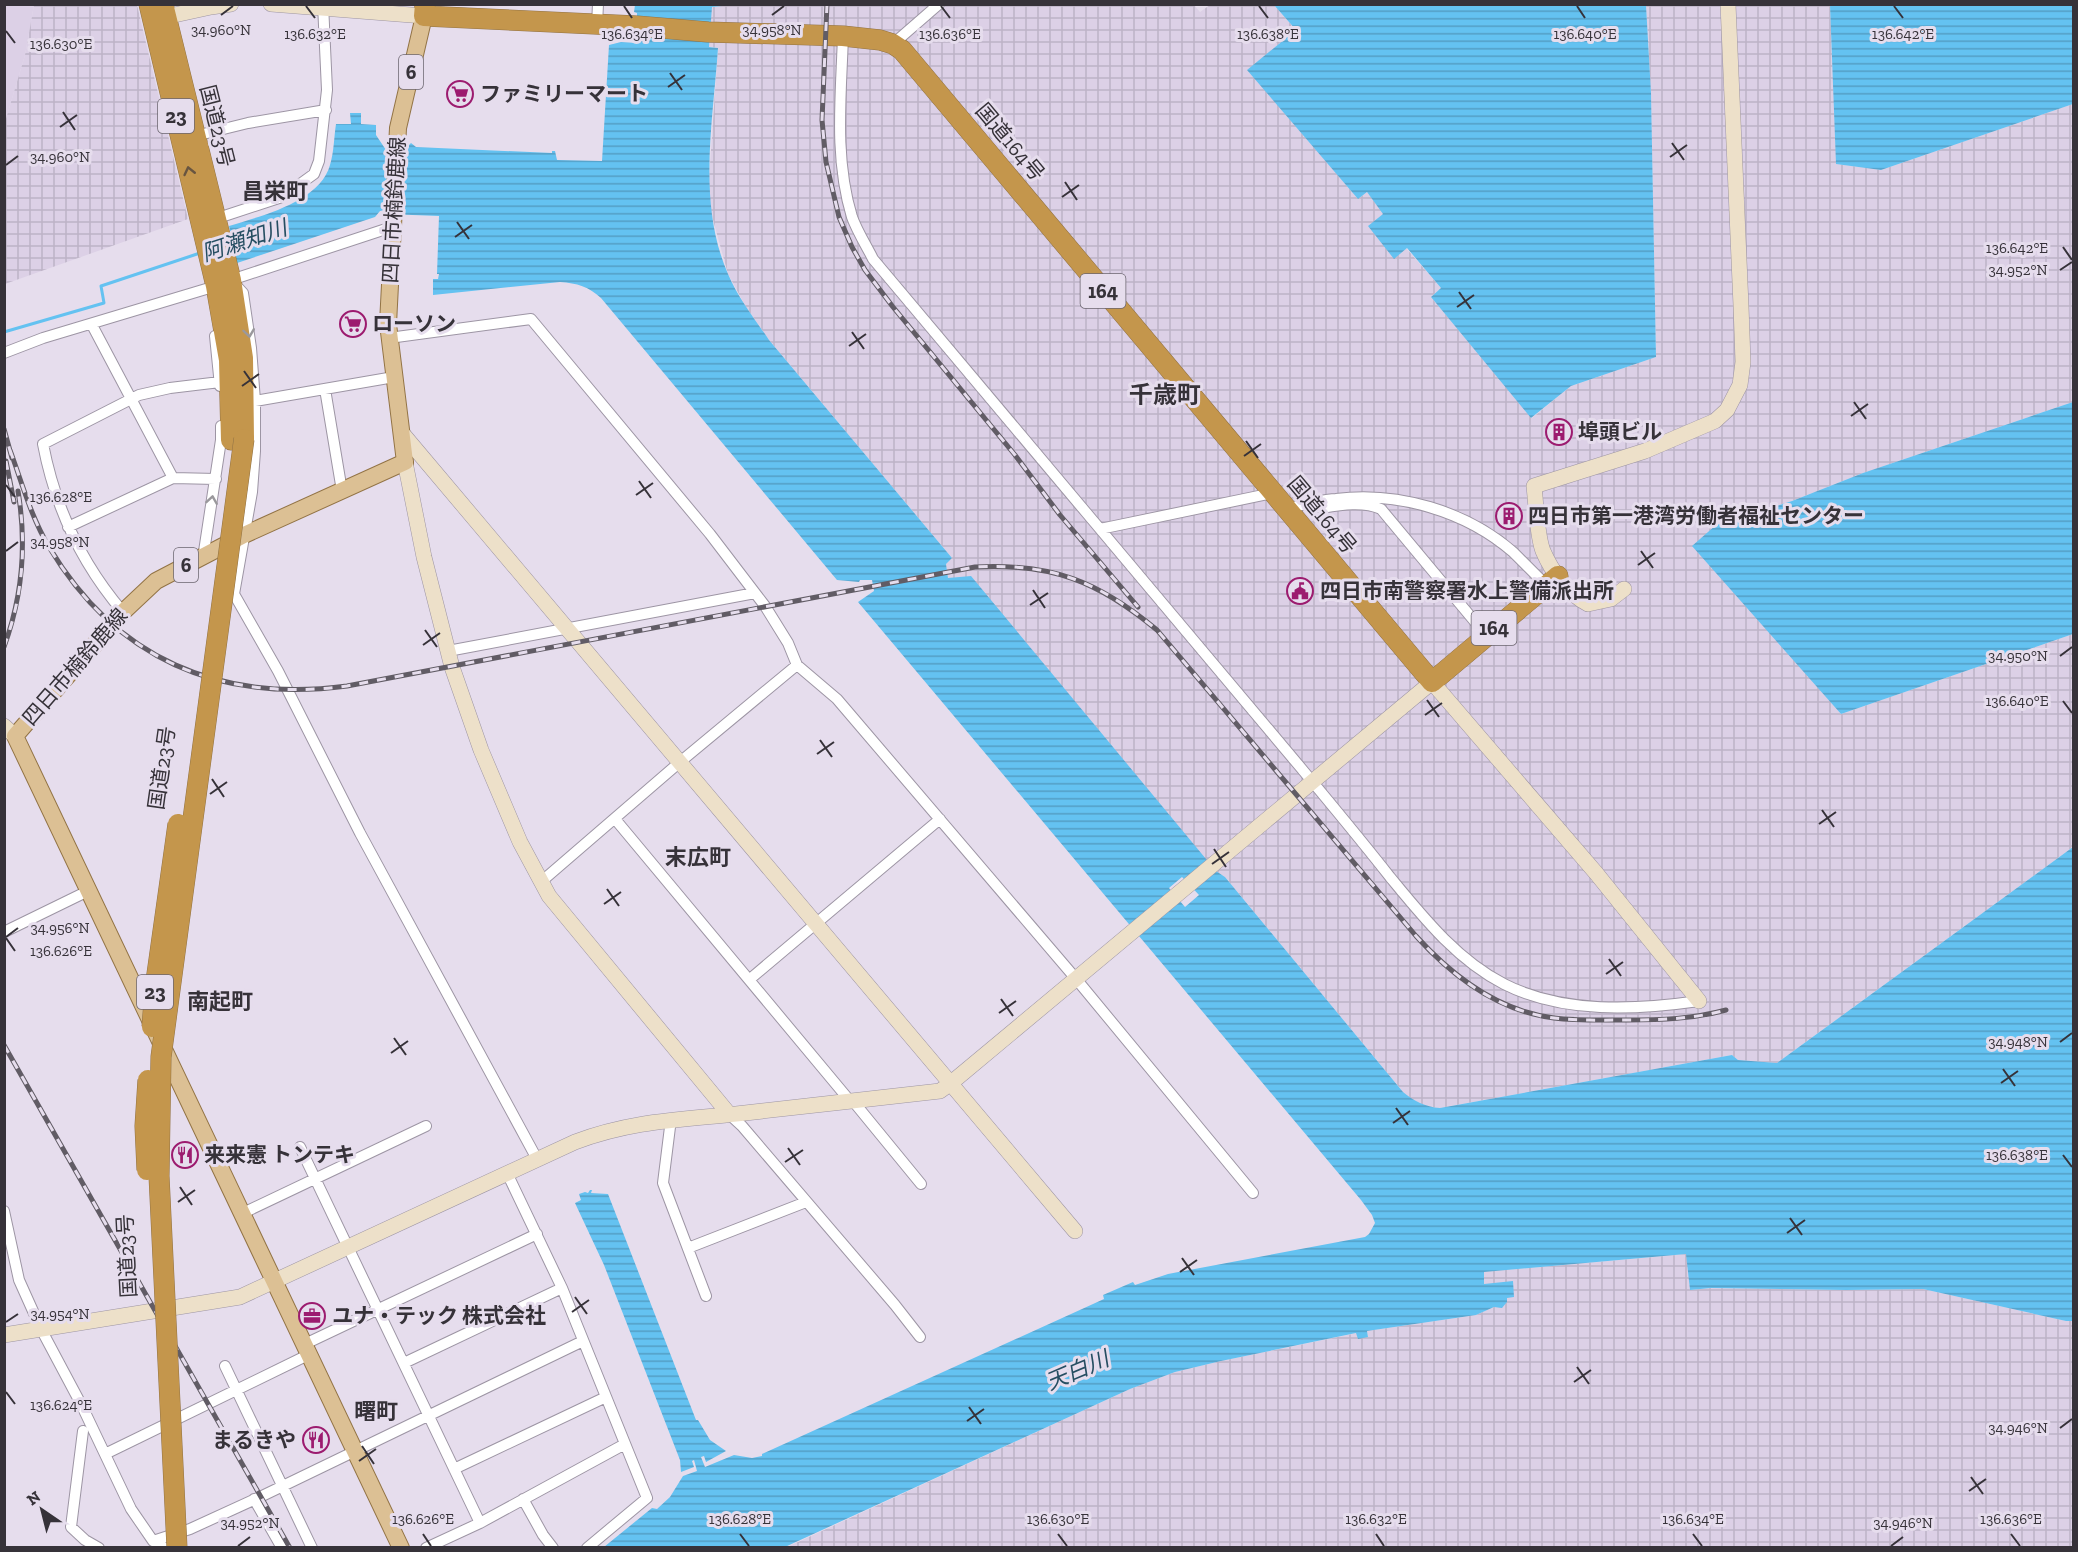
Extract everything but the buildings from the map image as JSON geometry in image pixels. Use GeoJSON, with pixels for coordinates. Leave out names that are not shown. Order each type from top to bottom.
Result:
{"type":"FeatureCollection","features":[{"type":"Feature","properties":{"kind":"highway","name":"国道23号"},"geometry":{"type":"LineString","coordinates":[[158,11],[195,136],[209,224],[211,262],[225,281]]}},
{"type":"Feature","properties":{"kind":"highway","name":"国道23号"},"geometry":{"type":"LineString","coordinates":[[158,11],[209,224],[225,281],[229,360],[238,440],[161,1057],[159,1176],[177,1548]]}},
{"type":"Feature","properties":{"kind":"highway"},"geometry":{"type":"LineString","coordinates":[[419,12],[708,32],[843,36],[880,40],[893,44]]}},
{"type":"Feature","properties":{"kind":"highway","name":"国道164号"},"geometry":{"type":"LineString","coordinates":[[893,44],[902,50],[1432,682]]}},
{"type":"Feature","properties":{"kind":"highway","name":"国道23号"},"geometry":{"type":"LineString","coordinates":[[156,1546],[145,1126],[155,988],[238,440]]}},
{"type":"Feature","properties":{"kind":"highway","name":"164"},"geometry":{"type":"LineString","coordinates":[[1432,682],[1552,580]]}},
{"type":"Feature","properties":{"kind":"main road","name":"四日市楠鈴鹿線"},"geometry":{"type":"LineString","coordinates":[[401,1548],[308,1349],[10,731],[123,612],[156,581],[244,535],[405,462],[388,324],[398,128],[419,12]]}},
{"type":"Feature","properties":{"kind":"street"},"geometry":{"type":"LineString","coordinates":[[158,11],[231,4]]}},
{"type":"Feature","properties":{"kind":"street"},"geometry":{"type":"LineString","coordinates":[[271,4],[419,12]]}},
{"type":"Feature","properties":{"kind":"street"},"geometry":{"type":"LineString","coordinates":[[597,25],[598,4]]}},
{"type":"Feature","properties":{"kind":"street"},"geometry":{"type":"LineString","coordinates":[[893,44],[939,4]]}},
{"type":"Feature","properties":{"kind":"street"},"geometry":{"type":"LineString","coordinates":[[1552,580],[1542,550],[1534,486],[1645,450],[1715,421],[1727,410],[1740,385],[1743,362],[1728,4]]}},
{"type":"Feature","properties":{"kind":"street"},"geometry":{"type":"LineString","coordinates":[[209,224],[282,197],[314,174],[319,161],[326,110],[326,7]]}},
{"type":"Feature","properties":{"kind":"street"},"geometry":{"type":"LineString","coordinates":[[4,1335],[231,1298],[274,1281],[598,1133],[629,1125],[671,1119],[940,1091],[1077,980],[1312,781],[1432,682],[1596,873],[1699,1000],[1671,1005],[1573,1005],[1547,1001],[1502,983],[1457,952],[1438,933],[1312,781],[880,268],[853,219],[843,178],[840,147],[843,36]]}},
{"type":"Feature","properties":{"kind":"street"},"geometry":{"type":"LineString","coordinates":[[195,136],[248,123],[326,110]]}},
{"type":"Feature","properties":{"kind":"street"},"geometry":{"type":"LineString","coordinates":[[4,352],[225,281],[393,223]]}},
{"type":"Feature","properties":{"kind":"street"},"geometry":{"type":"LineString","coordinates":[[203,558],[221,440],[220,382],[211,306],[225,281]]}},
{"type":"Feature","properties":{"kind":"street"},"geometry":{"type":"LineString","coordinates":[[225,281],[243,293],[251,348],[255,401],[252,492],[234,594],[278,670],[360,833],[537,1159]]}},
{"type":"Feature","properties":{"kind":"street"},"geometry":{"type":"LineString","coordinates":[[389,338],[531,319],[710,534],[755,593],[788,643],[797,665],[837,699],[1077,980],[1253,1193]]}},
{"type":"Feature","properties":{"kind":"street"},"geometry":{"type":"LineString","coordinates":[[92,325],[173,478]]}},
{"type":"Feature","properties":{"kind":"street"},"geometry":{"type":"LineString","coordinates":[[255,401],[394,377]]}},
{"type":"Feature","properties":{"kind":"street"},"geometry":{"type":"LineString","coordinates":[[123,612],[83,557],[68,527],[56,496],[44,444],[139,395],[170,388],[220,382]]}},
{"type":"Feature","properties":{"kind":"street"},"geometry":{"type":"LineString","coordinates":[[326,389],[342,491]]}},
{"type":"Feature","properties":{"kind":"street"},"geometry":{"type":"LineString","coordinates":[[402,433],[1075,1231]]}},
{"type":"Feature","properties":{"kind":"street"},"geometry":{"type":"LineString","coordinates":[[405,462],[424,557],[463,701],[520,842],[549,896],[729,1114],[742,1126],[920,1337]]}},
{"type":"Feature","properties":{"kind":"street"},"geometry":{"type":"LineString","coordinates":[[68,527],[173,478],[216,479]]}},
{"type":"Feature","properties":{"kind":"street"},"geometry":{"type":"LineString","coordinates":[[1100,529],[1273,493]]}},
{"type":"Feature","properties":{"kind":"street"},"geometry":{"type":"LineString","coordinates":[[1289,512],[1326,500],[1356,497],[1380,498],[1429,507],[1457,518],[1496,540],[1588,604],[1611,598],[1624,589]]}},
{"type":"Feature","properties":{"kind":"street"},"geometry":{"type":"LineString","coordinates":[[1289,512],[1339,506],[1370,505],[1381,509],[1486,635]]}},
{"type":"Feature","properties":{"kind":"street"},"geometry":{"type":"LineString","coordinates":[[448,651],[755,593]]}},
{"type":"Feature","properties":{"kind":"street"},"geometry":{"type":"LineString","coordinates":[[542,881],[797,665]]}},
{"type":"Feature","properties":{"kind":"street"},"geometry":{"type":"LineString","coordinates":[[615,819],[921,1184]]}},
{"type":"Feature","properties":{"kind":"street"},"geometry":{"type":"LineString","coordinates":[[750,979],[940,819]]}},
{"type":"Feature","properties":{"kind":"street"},"geometry":{"type":"LineString","coordinates":[[4,932],[88,891]]}},
{"type":"Feature","properties":{"kind":"street"},"geometry":{"type":"LineString","coordinates":[[671,1119],[663,1183],[706,1296]]}},
{"type":"Feature","properties":{"kind":"street"},"geometry":{"type":"LineString","coordinates":[[241,1214],[426,1126]]}},
{"type":"Feature","properties":{"kind":"street"},"geometry":{"type":"LineString","coordinates":[[300,1147],[480,1523]]}},
{"type":"Feature","properties":{"kind":"street"},"geometry":{"type":"LineString","coordinates":[[507,1173],[562,1288],[647,1498],[587,1548]]}},
{"type":"Feature","properties":{"kind":"street"},"geometry":{"type":"LineString","coordinates":[[688,1248],[806,1202]]}},
{"type":"Feature","properties":{"kind":"street"},"geometry":{"type":"LineString","coordinates":[[4,1211],[18,1280],[131,1509],[156,1546],[584,1341]]}},
{"type":"Feature","properties":{"kind":"street"},"geometry":{"type":"LineString","coordinates":[[105,1454],[237,1390],[379,1310],[537,1234]]}},
{"type":"Feature","properties":{"kind":"street"},"geometry":{"type":"LineString","coordinates":[[404,1363],[562,1288]]}},
{"type":"Feature","properties":{"kind":"street"},"geometry":{"type":"LineString","coordinates":[[225,1366],[312,1548]]}},
{"type":"Feature","properties":{"kind":"street"},"geometry":{"type":"LineString","coordinates":[[454,1468],[606,1396]]}},
{"type":"Feature","properties":{"kind":"street"},"geometry":{"type":"LineString","coordinates":[[83,1431],[71,1527],[85,1540],[99,1548]]}},
{"type":"Feature","properties":{"kind":"street"},"geometry":{"type":"LineString","coordinates":[[426,1548],[480,1523],[625,1444]]}},
{"type":"Feature","properties":{"kind":"street"},"geometry":{"type":"LineString","coordinates":[[254,1499],[282,1548]]}},
{"type":"Feature","properties":{"kind":"street"},"geometry":{"type":"LineString","coordinates":[[523,1500],[553,1548]]}},
{"type":"Feature","properties":{"kind":"shaded area"},"geometry":{"type":"Polygon","coordinates":[[[1193,4],[1200,12],[1210,5],[1274,5],[1296,30],[1248,70],[1358,199],[1367,192],[1384,214],[1369,226],[1406,248],[1441,288],[1431,297],[1532,418],[1571,386],[1656,357],[1651,93],[1646,5],[1830,5],[1837,164],[1881,170],[2073,104],[2073,402],[1863,473],[1792,501],[1716,525],[1815,683],[1841,714],[2073,634],[2073,847],[1777,1063],[1738,1060],[1732,1055],[1440,1108],[1428,1107],[1411,1099],[1403,1092],[1225,877],[1216,871],[948,579],[946,564],[952,558],[769,340],[746,307],[728,274],[710,209],[709,179],[718,48],[709,47],[711,7],[722,5],[1193,4]]]}},
{"type":"Feature","properties":{"kind":"shaded area"},"geometry":{"type":"Polygon","coordinates":[[[5,5],[34,5],[25,55],[5,122],[5,5]]]}},
{"type":"Feature","properties":{"kind":"shaded area"},"geometry":{"type":"Polygon","coordinates":[[[34,5],[137,5],[188,219],[5,284],[5,122],[25,55],[34,5]]]}},
{"type":"Feature","properties":{"kind":"shaded area"},"geometry":{"type":"Polygon","coordinates":[[[1687,1254],[1690,1290],[1711,1288],[1923,1289],[2073,1321],[2073,1547],[785,1548],[1130,1389],[1175,1372],[1357,1333],[1368,1337],[1367,1331],[1476,1315],[1494,1307],[1484,1284],[1483,1272],[1687,1254]]]}},
{"type":"Feature","properties":{"kind":"water","name":"天白川"},"geometry":{"type":"Polygon","coordinates":[[[635,5],[722,5],[712,7],[709,47],[718,48],[710,162],[713,219],[718,247],[732,283],[769,340],[952,558],[946,564],[948,578],[971,576],[1403,1092],[1416,1101],[1440,1108],[1732,1055],[1738,1060],[1777,1063],[2073,847],[2073,1321],[1923,1289],[1711,1288],[1690,1290],[1686,1254],[1484,1272],[1484,1284],[1513,1281],[1514,1297],[1507,1298],[1502,1308],[1494,1307],[1476,1315],[1367,1331],[1368,1337],[1358,1339],[1356,1333],[1175,1372],[1130,1389],[785,1547],[604,1547],[652,1508],[657,1509],[670,1497],[683,1476],[697,1471],[694,1460],[692,1461],[694,1467],[681,1472],[680,1460],[604,1265],[575,1203],[581,1200],[579,1194],[592,1190],[591,1193],[608,1194],[696,1420],[710,1440],[726,1451],[706,1462],[704,1456],[701,1457],[705,1467],[734,1455],[752,1458],[762,1456],[762,1454],[1104,1299],[1103,1295],[1133,1282],[1135,1285],[1168,1274],[1365,1237],[1375,1223],[1361,1200],[858,602],[874,591],[872,580],[860,580],[859,582],[837,580],[601,298],[582,286],[560,282],[433,295],[433,279],[438,279],[439,274],[437,274],[439,216],[386,214],[385,210],[380,211],[375,217],[237,263],[229,226],[288,206],[314,189],[324,178],[330,165],[336,124],[351,124],[350,113],[361,113],[361,124],[376,125],[376,135],[386,150],[405,149],[411,143],[416,147],[552,153],[555,151],[557,160],[602,161],[609,45],[621,42],[636,43],[637,13],[634,12],[635,5]],[[1182,877],[1169,888],[1185,907],[1199,895],[1182,877]]]}},
{"type":"Feature","properties":{"kind":"water"},"geometry":{"type":"Polygon","coordinates":[[[1274,5],[1646,5],[1651,93],[1656,357],[1571,386],[1531,418],[1431,297],[1441,288],[1407,248],[1394,259],[1368,226],[1383,214],[1367,192],[1358,199],[1247,70],[1296,30],[1274,5]]]}},
{"type":"Feature","properties":{"kind":"water"},"geometry":{"type":"Polygon","coordinates":[[[1830,5],[2073,5],[2073,104],[1881,170],[1836,164],[1830,5]]]}},
{"type":"Feature","properties":{"kind":"water"},"geometry":{"type":"Polygon","coordinates":[[[2073,402],[2073,634],[1841,714],[1692,546],[1716,525],[1792,501],[1863,473],[2073,402]]]}},
{"type":"Feature","properties":{"kind":"waterway","name":"阿瀬知川"},"geometry":{"type":"LineString","coordinates":[[4,332],[104,303],[101,286],[200,253]]}},
{"type":"Feature","properties":{"kind":"railway"},"geometry":{"type":"LineString","coordinates":[[827,4],[822,120],[826,162],[839,217],[852,247],[865,270],[893,307],[1015,455],[1060,515],[1138,607]]}},
{"type":"Feature","properties":{"kind":"railway"},"geometry":{"type":"LineString","coordinates":[[4,429],[12,458]]}},
{"type":"Feature","properties":{"kind":"railway"},"geometry":{"type":"LineString","coordinates":[[10,450],[32,512],[49,547],[76,586],[106,618],[139,645],[175,665],[214,679],[256,687],[300,690],[347,686],[975,567],[1028,568],[1073,579],[1094,587],[1114,599],[1157,630],[1416,936],[1445,965],[1478,990],[1514,1008],[1563,1019],[1665,1019],[1726,1010]]}},
{"type":"Feature","properties":{"kind":"railway"},"geometry":{"type":"LineString","coordinates":[[6,461],[14,502]]}},
{"type":"Feature","properties":{"kind":"railway"},"geometry":{"type":"LineString","coordinates":[[4,647],[15,608],[22,570],[23,550],[18,491]]}},
{"type":"Feature","properties":{"kind":"railway"},"geometry":{"type":"LineString","coordinates":[[4,1045],[290,1548]]}},
{"type":"Feature","properties":{"kind":"place","name":"ファミリーマート"},"geometry":{"type":"Point","coordinates":[460,94]}},
{"type":"Feature","properties":{"kind":"place","name":"ローソン"},"geometry":{"type":"Point","coordinates":[353,324]}},
{"type":"Feature","properties":{"kind":"place","name":"埠頭ビル"},"geometry":{"type":"Point","coordinates":[1559,432]}},
{"type":"Feature","properties":{"kind":"place","name":"四日市第一港湾労働者福祉センター"},"geometry":{"type":"Point","coordinates":[1509,516]}},
{"type":"Feature","properties":{"kind":"place","name":"四日市南警察署水上警備派出所"},"geometry":{"type":"Point","coordinates":[1300,591]}},
{"type":"Feature","properties":{"kind":"place","name":"来来憲 トンテキ"},"geometry":{"type":"Point","coordinates":[185,1155]}},
{"type":"Feature","properties":{"kind":"place","name":"ユナ・テック 株式会社"},"geometry":{"type":"Point","coordinates":[312,1316]}},
{"type":"Feature","properties":{"kind":"place","name":"まるきや"},"geometry":{"type":"Point","coordinates":[316,1440]}},
{"type":"Feature","properties":{"kind":"district","name":"昌栄町"},"geometry":{"type":"Point","coordinates":[275,191]}},
{"type":"Feature","properties":{"kind":"district","name":"千歳町"},"geometry":{"type":"Point","coordinates":[1165,395]}},
{"type":"Feature","properties":{"kind":"district","name":"末広町"},"geometry":{"type":"Point","coordinates":[698,857]}},
{"type":"Feature","properties":{"kind":"district","name":"南起町"},"geometry":{"type":"Point","coordinates":[220,1001]}},
{"type":"Feature","properties":{"kind":"district","name":"曙町"},"geometry":{"type":"Point","coordinates":[376,1411]}}]}
